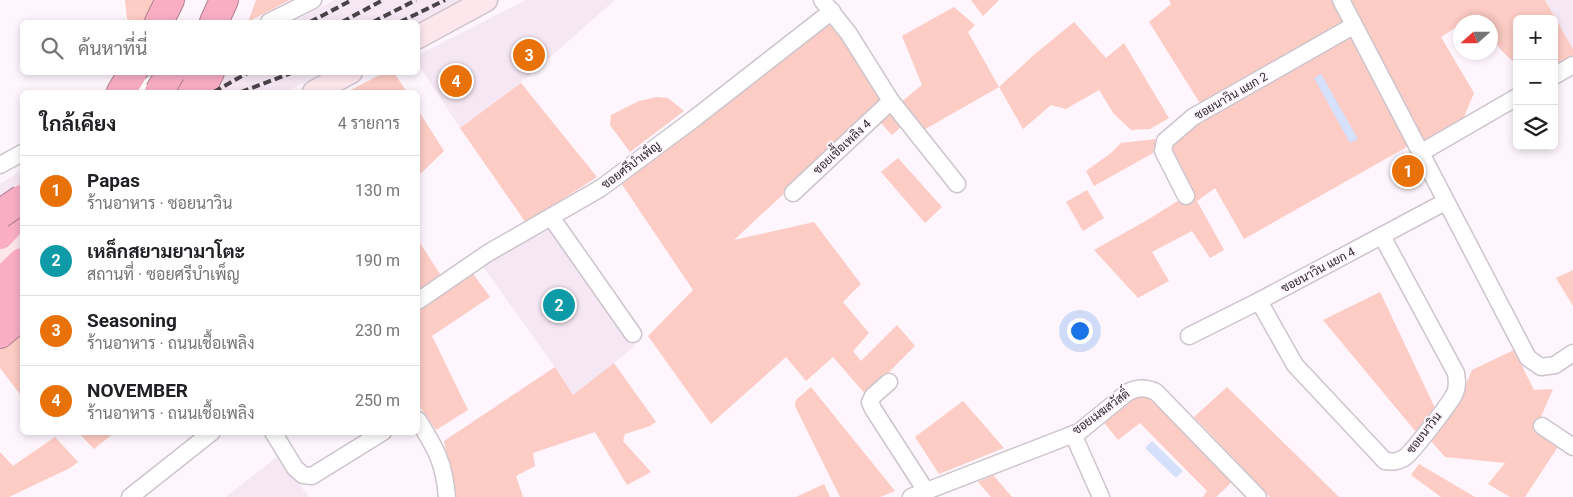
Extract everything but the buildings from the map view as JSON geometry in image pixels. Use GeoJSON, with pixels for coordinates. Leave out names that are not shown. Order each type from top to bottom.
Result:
{"type":"FeatureCollection","features":[{"type":"Feature","properties":{"kind":"highway"},"geometry":{"type":"LineString","coordinates":[[161,20],[170,0]]}},
{"type":"Feature","properties":{"kind":"highway"},"geometry":{"type":"LineString","coordinates":[[195,20],[205,0]]}},
{"type":"Feature","properties":{"kind":"highway"},"geometry":{"type":"LineString","coordinates":[[215,20],[224,0]]}},
{"type":"Feature","properties":{"kind":"highway"},"geometry":{"type":"LineString","coordinates":[[235,20],[244,0]]}},
{"type":"Feature","properties":{"kind":"highway"},"geometry":{"type":"LineString","coordinates":[[122,90],[130,75]]}},
{"type":"Feature","properties":{"kind":"highway"},"geometry":{"type":"LineString","coordinates":[[160,90],[170,75]]}},
{"type":"Feature","properties":{"kind":"highway"},"geometry":{"type":"LineString","coordinates":[[172,90],[184,75]]}},
{"type":"Feature","properties":{"kind":"highway"},"geometry":{"type":"LineString","coordinates":[[201,90],[208,75]]}},
{"type":"Feature","properties":{"kind":"highway"},"geometry":{"type":"LineString","coordinates":[[0,214],[20,200]]}},
{"type":"Feature","properties":{"kind":"highway"},"geometry":{"type":"LineString","coordinates":[[0,235],[20,213]]}},
{"type":"Feature","properties":{"kind":"highway"},"geometry":{"type":"LineString","coordinates":[[0,283],[20,264]]}},
{"type":"Feature","properties":{"kind":"highway"},"geometry":{"type":"LineString","coordinates":[[0,306],[20,287]]}},
{"type":"Feature","properties":{"kind":"highway"},"geometry":{"type":"LineString","coordinates":[[0,334],[20,317]]}},
{"type":"Feature","properties":{"kind":"street"},"geometry":{"type":"LineString","coordinates":[[273,20],[313,0]]}},
{"type":"Feature","properties":{"kind":"street"},"geometry":{"type":"LineString","coordinates":[[420,36],[486,0]]}},
{"type":"Feature","properties":{"kind":"street"},"geometry":{"type":"LineString","coordinates":[[1341,0],[1528,358],[1541,367],[1555,365],[1573,353]]}},
{"type":"Feature","properties":{"kind":"street"},"geometry":{"type":"LineString","coordinates":[[827,5],[849,34],[891,101],[957,184]]}},
{"type":"Feature","properties":{"kind":"street","name":"ซอยศรีบำเพ็ญ"},"geometry":{"type":"LineString","coordinates":[[420,300],[488,254],[601,188],[695,118],[827,5]]}},
{"type":"Feature","properties":{"kind":"street","name":"ซอยนาวิน แยก 2"},"geometry":{"type":"LineString","coordinates":[[1186,196],[1163,151],[1165,141],[1193,117],[1353,26]]}},
{"type":"Feature","properties":{"kind":"street"},"geometry":{"type":"LineString","coordinates":[[1558,74],[1573,65]]}},
{"type":"Feature","properties":{"kind":"street"},"geometry":{"type":"LineString","coordinates":[[140,90],[167,75]]}},
{"type":"Feature","properties":{"kind":"street"},"geometry":{"type":"LineString","coordinates":[[318,90],[345,75]]}},
{"type":"Feature","properties":{"kind":"street"},"geometry":{"type":"LineString","coordinates":[[1422,152],[1513,100]]}},
{"type":"Feature","properties":{"kind":"street","name":"ซอยเชื้อเพลิง 4"},"geometry":{"type":"LineString","coordinates":[[793,193],[891,101]]}},
{"type":"Feature","properties":{"kind":"street"},"geometry":{"type":"LineString","coordinates":[[0,165],[20,154]]}},
{"type":"Feature","properties":{"kind":"street","name":"ซอยนาวิน แยก 4"},"geometry":{"type":"LineString","coordinates":[[1189,336],[1445,202]]}},
{"type":"Feature","properties":{"kind":"street"},"geometry":{"type":"LineString","coordinates":[[551,217],[633,334]]}},
{"type":"Feature","properties":{"kind":"street","name":"ซอยนาวิน"},"geometry":{"type":"LineString","coordinates":[[1259,301],[1295,365],[1385,461],[1395,463],[1405,457],[1447,404],[1456,391],[1457,382],[1456,373],[1382,236]]}},
{"type":"Feature","properties":{"kind":"street"},"geometry":{"type":"LineString","coordinates":[[0,260],[20,245]]}},
{"type":"Feature","properties":{"kind":"street"},"geometry":{"type":"LineString","coordinates":[[0,299],[20,280]]}},
{"type":"Feature","properties":{"kind":"street"},"geometry":{"type":"LineString","coordinates":[[889,382],[873,396],[870,402],[918,494]]}},
{"type":"Feature","properties":{"kind":"street","name":"ซอยเมฆสวัสดิ์"},"geometry":{"type":"LineString","coordinates":[[918,494],[1073,434],[1093,422],[1128,392],[1134,389],[1150,389],[1156,392],[1258,497]]}},
{"type":"Feature","properties":{"kind":"street"},"geometry":{"type":"LineString","coordinates":[[420,423],[442,464],[447,497]]}},
{"type":"Feature","properties":{"kind":"street"},"geometry":{"type":"LineString","coordinates":[[1542,426],[1573,447]]}},
{"type":"Feature","properties":{"kind":"street"},"geometry":{"type":"LineString","coordinates":[[1073,434],[1102,497]]}},
{"type":"Feature","properties":{"kind":"street"},"geometry":{"type":"LineString","coordinates":[[130,497],[208,435]]}},
{"type":"Feature","properties":{"kind":"street"},"geometry":{"type":"LineString","coordinates":[[275,435],[296,468],[303,475],[312,476],[378,435]]}},
{"type":"Feature","properties":{"kind":"shaded area"},"geometry":{"type":"Polygon","coordinates":[[[125,0],[159,0],[151,20],[127,19],[125,0]]]}},
{"type":"Feature","properties":{"kind":"shaded area"},"geometry":{"type":"Polygon","coordinates":[[[256,0],[290,0],[252,20],[249,20],[256,0]]]}},
{"type":"Feature","properties":{"kind":"shaded area"},"geometry":{"type":"Polygon","coordinates":[[[335,0],[464,0],[420,23],[420,20],[296,20],[335,0]]]}},
{"type":"Feature","properties":{"kind":"shaded area"},"geometry":{"type":"Polygon","coordinates":[[[526,0],[615,0],[523,81],[460,128],[420,67],[420,54],[526,0]]]}},
{"type":"Feature","properties":{"kind":"shaded area"},"geometry":{"type":"Polygon","coordinates":[[[971,0],[999,0],[983,16],[971,0]]]}},
{"type":"Feature","properties":{"kind":"shaded area"},"geometry":{"type":"Polygon","coordinates":[[[1169,0],[1332,0],[1346,25],[1201,105],[1149,22],[1171,4],[1169,0]]]}},
{"type":"Feature","properties":{"kind":"shaded area"},"geometry":{"type":"Polygon","coordinates":[[[1351,0],[1545,0],[1554,15],[1513,15],[1513,61],[1498,45],[1498,15],[1453,15],[1453,29],[1441,37],[1474,93],[1461,124],[1432,141],[1422,140],[1351,0]]]}},
{"type":"Feature","properties":{"kind":"shaded area"},"geometry":{"type":"Polygon","coordinates":[[[1545,0],[1573,0],[1573,49],[1558,23],[1558,15],[1554,15],[1545,0]]]}},
{"type":"Feature","properties":{"kind":"shaded area"},"geometry":{"type":"Polygon","coordinates":[[[954,7],[975,25],[968,32],[999,87],[922,131],[900,103],[922,85],[902,36],[954,7]]]}},
{"type":"Feature","properties":{"kind":"shaded area"},"geometry":{"type":"Polygon","coordinates":[[[831,18],[884,96],[879,105],[734,240],[814,222],[861,284],[843,302],[869,333],[853,351],[861,361],[897,325],[915,346],[866,395],[833,357],[806,381],[786,357],[711,424],[648,336],[693,290],[621,183],[831,18]]]}},
{"type":"Feature","properties":{"kind":"shaded area"},"geometry":{"type":"Polygon","coordinates":[[[1074,22],[1106,58],[1124,43],[1169,118],[1150,129],[1131,130],[1114,114],[1099,90],[1066,109],[1051,105],[1023,129],[999,87],[1074,22]]]}},
{"type":"Feature","properties":{"kind":"shaded area"},"geometry":{"type":"Polygon","coordinates":[[[1558,23],[1573,49],[1573,60],[1558,69],[1558,23]]]}},
{"type":"Feature","properties":{"kind":"shaded area"},"geometry":{"type":"Polygon","coordinates":[[[1352,32],[1411,142],[1405,148],[1244,239],[1215,188],[1197,201],[1224,250],[1210,258],[1192,231],[1152,252],[1169,281],[1138,298],[1094,250],[1192,192],[1169,148],[1170,143],[1205,118],[1352,32]]]}},
{"type":"Feature","properties":{"kind":"shaded area"},"geometry":{"type":"Polygon","coordinates":[[[192,75],[320,75],[289,90],[162,90],[192,75]]]}},
{"type":"Feature","properties":{"kind":"shaded area"},"geometry":{"type":"Polygon","coordinates":[[[379,75],[395,75],[406,90],[351,90],[379,75]]]}},
{"type":"Feature","properties":{"kind":"shaded area"},"geometry":{"type":"Polygon","coordinates":[[[521,83],[597,177],[526,223],[460,128],[521,83]]]}},
{"type":"Feature","properties":{"kind":"shaded area"},"geometry":{"type":"Polygon","coordinates":[[[657,97],[668,98],[684,111],[630,152],[610,125],[611,115],[639,101],[657,97]]]}},
{"type":"Feature","properties":{"kind":"shaded area"},"geometry":{"type":"Polygon","coordinates":[[[892,112],[903,125],[892,135],[878,120],[892,112]]]}},
{"type":"Feature","properties":{"kind":"shaded area"},"geometry":{"type":"Polygon","coordinates":[[[420,113],[444,151],[420,174],[420,113]]]}},
{"type":"Feature","properties":{"kind":"shaded area"},"geometry":{"type":"Polygon","coordinates":[[[1156,139],[1153,153],[1094,186],[1086,171],[1111,153],[1121,143],[1156,139]]]}},
{"type":"Feature","properties":{"kind":"shaded area"},"geometry":{"type":"Polygon","coordinates":[[[898,158],[942,207],[925,223],[881,172],[898,158]]]}},
{"type":"Feature","properties":{"kind":"shaded area"},"geometry":{"type":"Polygon","coordinates":[[[20,171],[20,233],[0,244],[0,184],[20,171]]]}},
{"type":"Feature","properties":{"kind":"shaded area"},"geometry":{"type":"Polygon","coordinates":[[[1087,190],[1104,218],[1083,231],[1066,202],[1087,190]]]}},
{"type":"Feature","properties":{"kind":"shaded area"},"geometry":{"type":"Polygon","coordinates":[[[548,224],[635,346],[573,396],[555,367],[481,264],[548,224]]]}},
{"type":"Feature","properties":{"kind":"shaded area"},"geometry":{"type":"Polygon","coordinates":[[[420,243],[442,277],[420,292],[420,243]]]}},
{"type":"Feature","properties":{"kind":"shaded area"},"geometry":{"type":"Polygon","coordinates":[[[1573,270],[1573,306],[1556,278],[1573,270]]]}},
{"type":"Feature","properties":{"kind":"shaded area"},"geometry":{"type":"Polygon","coordinates":[[[471,271],[490,297],[432,336],[468,410],[436,430],[420,407],[420,307],[471,271]]]}},
{"type":"Feature","properties":{"kind":"shaded area"},"geometry":{"type":"Polygon","coordinates":[[[1380,292],[1435,408],[1416,432],[1323,320],[1380,292]]]}},
{"type":"Feature","properties":{"kind":"shaded area"},"geometry":{"type":"Polygon","coordinates":[[[20,329],[20,394],[0,368],[0,346],[20,329]]]}},
{"type":"Feature","properties":{"kind":"shaded area"},"geometry":{"type":"Polygon","coordinates":[[[1514,350],[1534,390],[1553,389],[1540,419],[1565,436],[1525,497],[1510,497],[1488,484],[1505,463],[1445,457],[1430,440],[1464,389],[1472,370],[1514,350]]]}},
{"type":"Feature","properties":{"kind":"shaded area"},"geometry":{"type":"Polygon","coordinates":[[[614,363],[656,422],[650,426],[625,434],[623,441],[651,472],[627,485],[595,432],[533,453],[535,466],[516,476],[523,497],[455,497],[444,441],[555,367],[573,395],[614,363]]]}},
{"type":"Feature","properties":{"kind":"shaded area"},"geometry":{"type":"Polygon","coordinates":[[[811,387],[895,491],[880,497],[840,497],[795,406],[796,400],[811,387]]]}},
{"type":"Feature","properties":{"kind":"shaded area"},"geometry":{"type":"Polygon","coordinates":[[[1227,387],[1339,497],[1270,497],[1194,417],[1227,387]]]}},
{"type":"Feature","properties":{"kind":"shaded area"},"geometry":{"type":"Polygon","coordinates":[[[1139,392],[1148,392],[1236,478],[1216,497],[1203,497],[1207,491],[1140,423],[1118,440],[1102,420],[1139,392]]]}},
{"type":"Feature","properties":{"kind":"shaded area"},"geometry":{"type":"Polygon","coordinates":[[[963,401],[1004,448],[939,474],[915,437],[963,401]]]}},
{"type":"Feature","properties":{"kind":"shaded area"},"geometry":{"type":"Polygon","coordinates":[[[81,435],[112,435],[94,449],[81,435]]]}},
{"type":"Feature","properties":{"kind":"shaded area"},"geometry":{"type":"Polygon","coordinates":[[[55,437],[78,462],[70,468],[9,497],[0,497],[0,452],[13,466],[55,437]]]}},
{"type":"Feature","properties":{"kind":"shaded area"},"geometry":{"type":"Polygon","coordinates":[[[278,456],[309,497],[226,497],[278,456]]]}},
{"type":"Feature","properties":{"kind":"shaded area"},"geometry":{"type":"Polygon","coordinates":[[[1419,464],[1475,497],[1441,497],[1411,475],[1419,464]]]}},
{"type":"Feature","properties":{"kind":"shaded area"},"geometry":{"type":"Polygon","coordinates":[[[993,475],[1012,497],[991,497],[978,482],[993,475]]]}},
{"type":"Feature","properties":{"kind":"shaded area"},"geometry":{"type":"Polygon","coordinates":[[[824,484],[830,497],[796,497],[824,484]]]}},
{"type":"Feature","properties":{"kind":"water"},"geometry":{"type":"Polygon","coordinates":[[[1321,74],[1358,139],[1350,143],[1314,78],[1321,74]]]}},
{"type":"Feature","properties":{"kind":"water"},"geometry":{"type":"Polygon","coordinates":[[[1152,441],[1183,471],[1176,478],[1145,448],[1152,441]]]}},
{"type":"Feature","properties":{"kind":"railway"},"geometry":{"type":"LineString","coordinates":[[314,20],[352,0]]}},
{"type":"Feature","properties":{"kind":"railway"},"geometry":{"type":"LineString","coordinates":[[346,20],[383,0]]}},
{"type":"Feature","properties":{"kind":"railway"},"geometry":{"type":"LineString","coordinates":[[377,20],[416,0]]}},
{"type":"Feature","properties":{"kind":"railway"},"geometry":{"type":"LineString","coordinates":[[404,20],[445,0]]}},
{"type":"Feature","properties":{"kind":"railway"},"geometry":{"type":"LineString","coordinates":[[218,90],[244,75]]}},
{"type":"Feature","properties":{"kind":"railway"},"geometry":{"type":"LineString","coordinates":[[246,90],[286,75]]}},
{"type":"Feature","properties":{"kind":"railway"},"geometry":{"type":"LineString","coordinates":[[0,213],[20,202]]}},
{"type":"Feature","properties":{"kind":"place","name":"Seasoning"},"geometry":{"type":"Point","coordinates":[529,55]}},
{"type":"Feature","properties":{"kind":"place","name":"NOVEMBER"},"geometry":{"type":"Point","coordinates":[456,81]}},
{"type":"Feature","properties":{"kind":"place","name":"Papas"},"geometry":{"type":"Point","coordinates":[1408,171]}},
{"type":"Feature","properties":{"kind":"place","name":"เหล็กสยามยามาโตะ"},"geometry":{"type":"Point","coordinates":[559,305]}}]}
